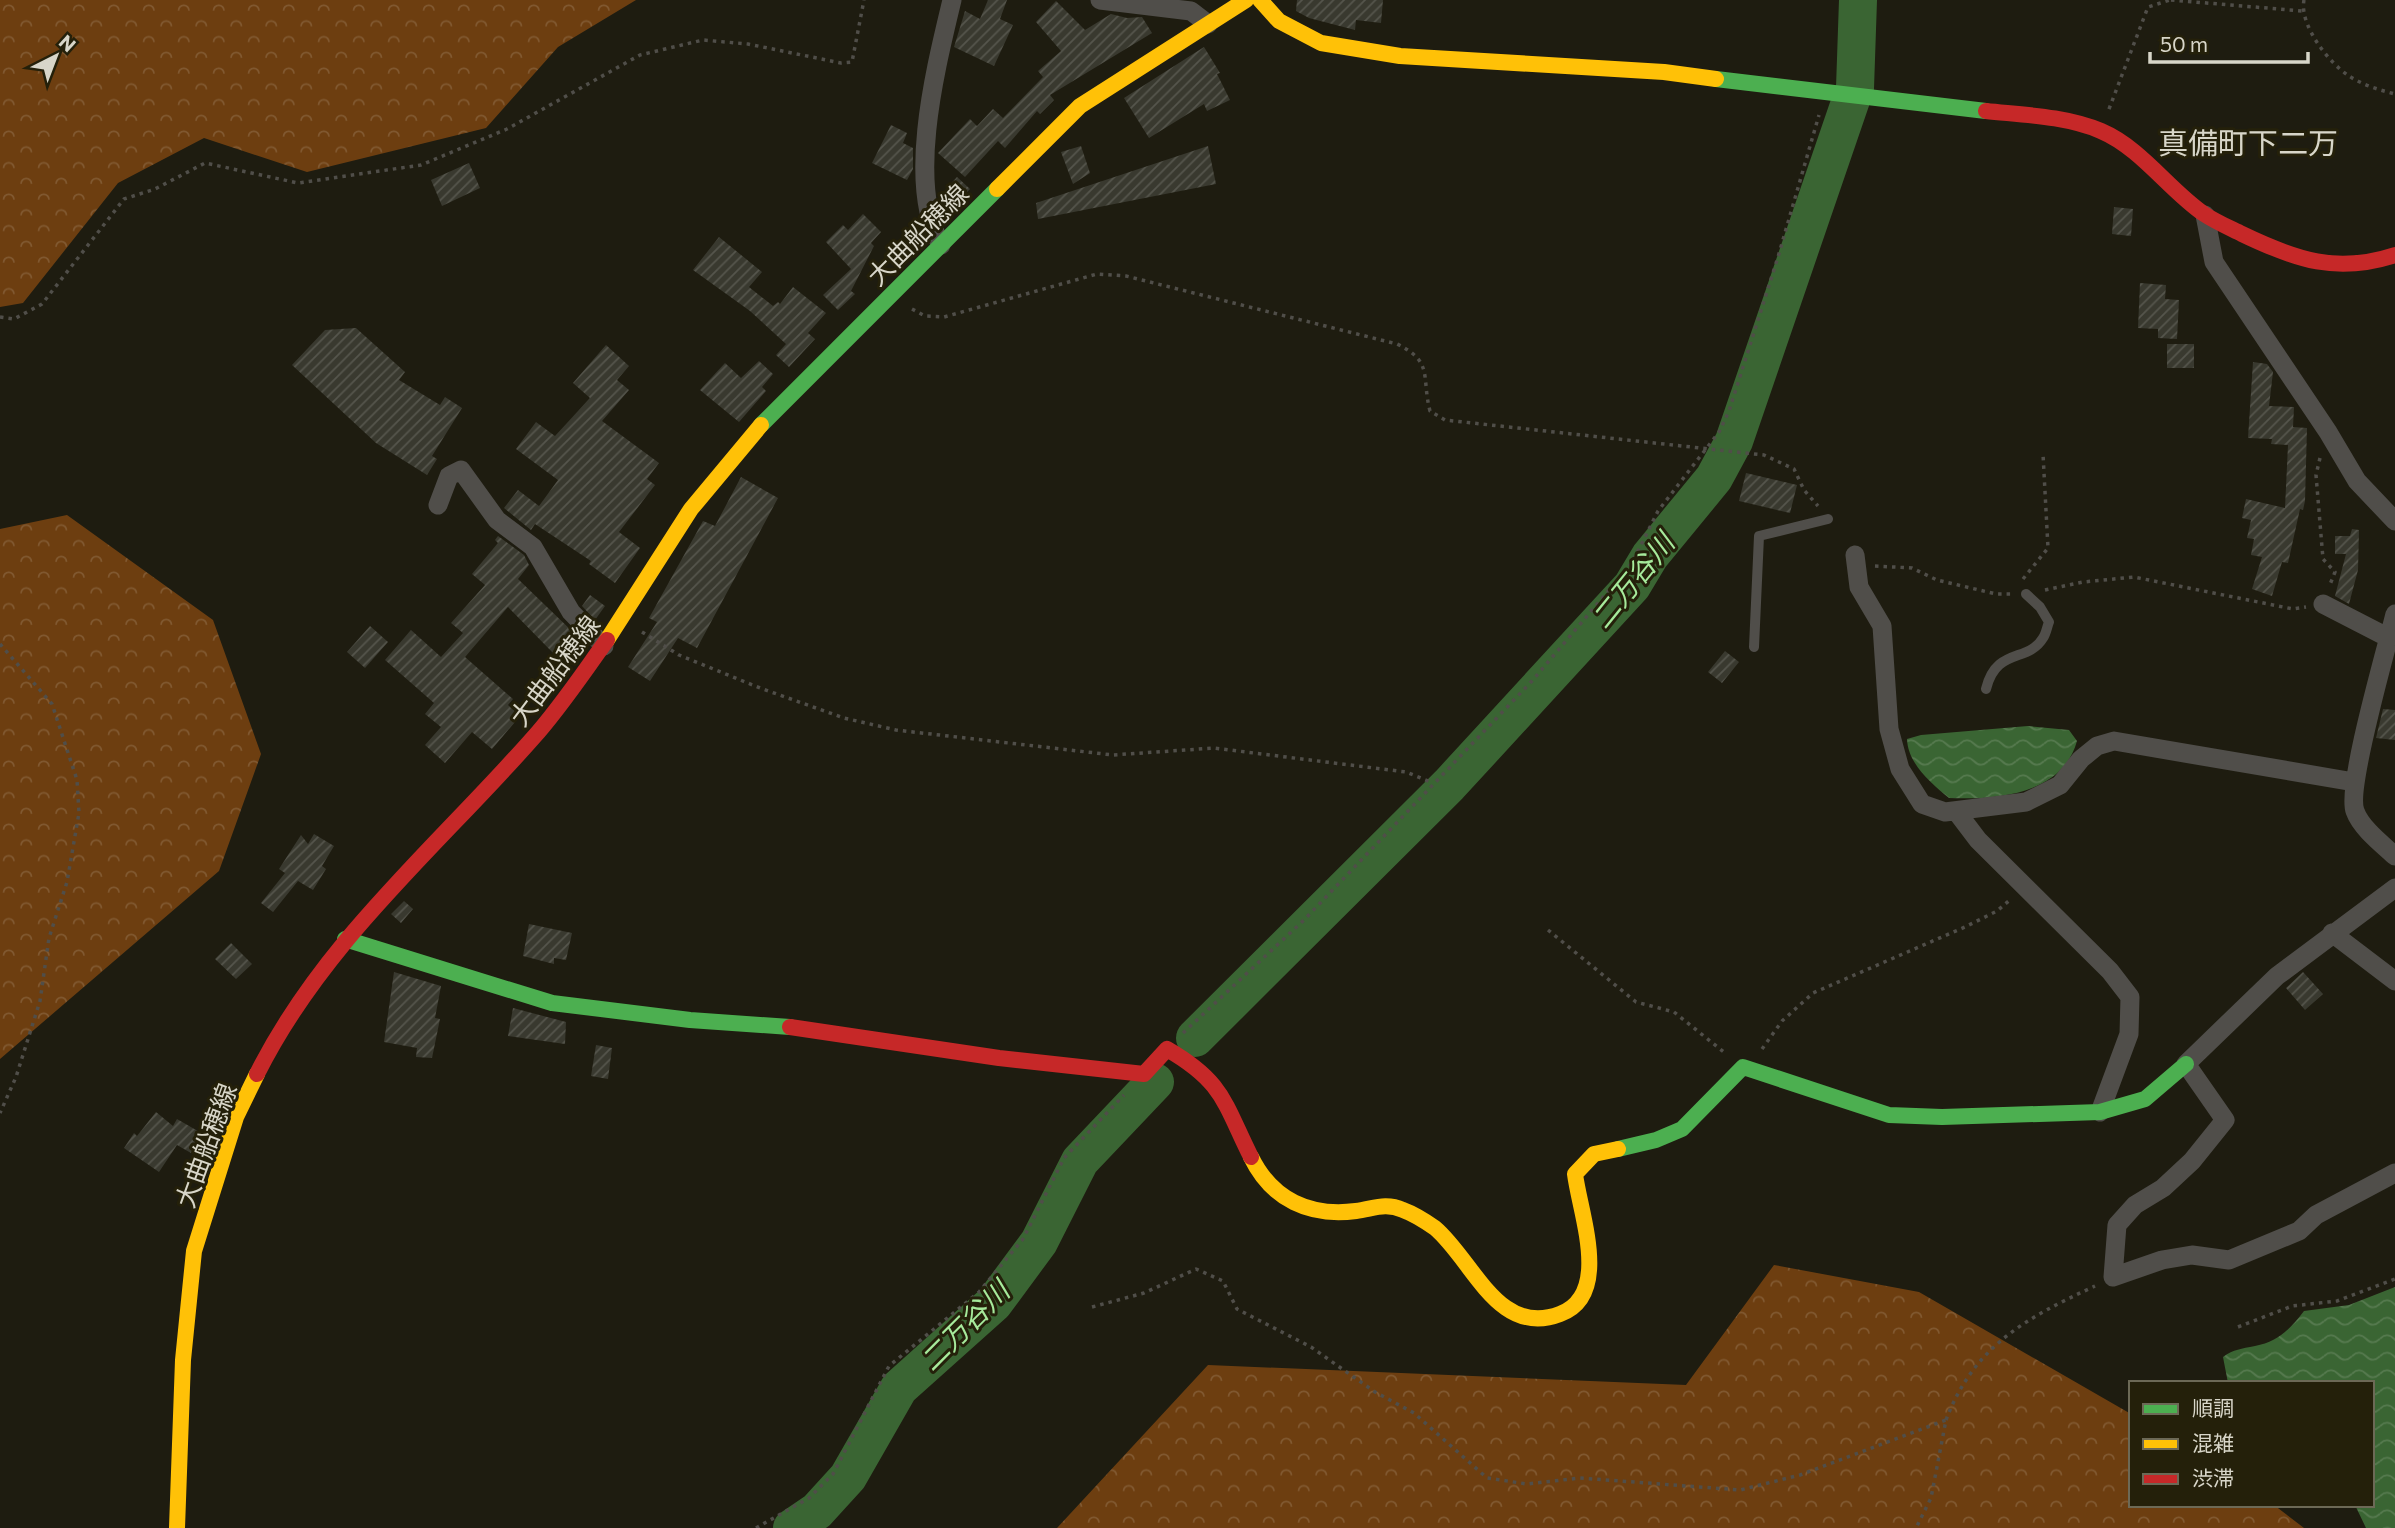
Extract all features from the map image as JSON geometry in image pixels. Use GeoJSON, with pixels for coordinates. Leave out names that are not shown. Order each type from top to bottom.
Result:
{"type":"FeatureCollection","features":[{"type":"Feature","properties":{"kind":"street"},"geometry":{"type":"LineString","coordinates":[[941,245],[929,223],[926,139],[933,79],[952,0]]}},
{"type":"Feature","properties":{"kind":"street"},"geometry":{"type":"LineString","coordinates":[[1100,0],[1191,11],[1208,24]]}},
{"type":"Feature","properties":{"kind":"street","name":"大曲船穂線"},"geometry":{"type":"LineString","coordinates":[[177,1528],[183,1360],[194,1251],[236,1117],[268,1052],[311,985],[345,939],[535,736],[623,619],[691,509],[754,432],[1080,106],[1246,0]]}},
{"type":"Feature","properties":{"kind":"street"},"geometry":{"type":"LineString","coordinates":[[1260,0],[1279,21],[1321,43],[1387,54],[1664,72],[1875,100],[2063,119],[2101,131],[2119,141],[2206,215],[2277,251],[2327,265],[2367,264],[2395,255]]}},
{"type":"Feature","properties":{"kind":"street"},"geometry":{"type":"LineString","coordinates":[[2206,215],[2214,262],[2328,432],[2357,481],[2395,521]]}},
{"type":"Feature","properties":{"kind":"street"},"geometry":{"type":"LineString","coordinates":[[438,505],[449,476],[461,470],[497,520],[533,547],[571,612],[604,646]]}},
{"type":"Feature","properties":{"kind":"street"},"geometry":{"type":"LineString","coordinates":[[1855,555],[1859,587],[1882,626],[1889,729],[1900,769],[1922,804],[1945,812],[2026,802],[2060,785],[2081,759],[2097,746],[2114,741],[2354,782]]}},
{"type":"Feature","properties":{"kind":"street"},"geometry":{"type":"LineString","coordinates":[[2323,604],[2389,638]]}},
{"type":"Feature","properties":{"kind":"street"},"geometry":{"type":"LineString","coordinates":[[2395,614],[2354,782],[2355,811],[2375,838],[2395,856]]}},
{"type":"Feature","properties":{"kind":"street"},"geometry":{"type":"LineString","coordinates":[[1956,811],[1978,841],[2110,971],[2130,997],[2129,1034],[2100,1112]]}},
{"type":"Feature","properties":{"kind":"street"},"geometry":{"type":"LineString","coordinates":[[345,939],[552,1003],[690,1020],[816,1029],[999,1058],[1144,1074],[1167,1049],[1200,1069],[1219,1089],[1258,1173],[1285,1199],[1309,1210],[1354,1211],[1390,1205],[1421,1218],[1444,1234],[1493,1301],[1519,1316],[1548,1318],[1571,1311],[1587,1289],[1587,1250],[1575,1174],[1594,1154],[1656,1140],[1682,1129],[1743,1068],[1781,1077],[1889,1115],[1942,1117],[2100,1112],[2145,1099],[2186,1064],[2277,976],[2395,888]]}},
{"type":"Feature","properties":{"kind":"street"},"geometry":{"type":"LineString","coordinates":[[2332,933],[2395,981]]}},
{"type":"Feature","properties":{"kind":"street"},"geometry":{"type":"LineString","coordinates":[[2186,1064],[2225,1120],[2192,1161],[2163,1188],[2135,1205],[2117,1225],[2113,1277],[2162,1260],[2192,1255],[2229,1260],[2299,1231],[2316,1215],[2395,1173]]}},
{"type":"Feature","properties":{"kind":"lane"},"geometry":{"type":"LineString","coordinates":[[1754,647],[1759,536],[1828,519]]}},
{"type":"Feature","properties":{"kind":"lane"},"geometry":{"type":"LineString","coordinates":[[1986,689],[1992,671],[2008,657],[2024,652],[2043,640],[2049,622],[2040,607],[2026,594]]}},
{"type":"Feature","properties":{"kind":"path"},"geometry":{"type":"LineString","coordinates":[[0,317],[14,319],[42,304],[124,200],[155,189],[205,163],[298,183],[421,165],[507,129],[640,55],[703,40],[748,44],[841,63],[852,62],[864,0]]}},
{"type":"Feature","properties":{"kind":"path"},"geometry":{"type":"LineString","coordinates":[[2101,131],[2148,7],[2171,0],[2302,11]]}},
{"type":"Feature","properties":{"kind":"path"},"geometry":{"type":"LineString","coordinates":[[2237,0],[2237,6]]}},
{"type":"Feature","properties":{"kind":"path"},"geometry":{"type":"LineString","coordinates":[[2304,0],[2302,11],[2321,48],[2348,75],[2395,94]]}},
{"type":"Feature","properties":{"kind":"path"},"geometry":{"type":"LineString","coordinates":[[1167,1049],[1304,920],[1532,681],[1632,563],[1658,511],[1719,432],[1729,411],[1828,94]]}},
{"type":"Feature","properties":{"kind":"path"},"geometry":{"type":"LineString","coordinates":[[893,293],[925,316],[944,317],[1097,274],[1126,276],[1397,344],[1416,353],[1426,366],[1426,392],[1430,411],[1445,420],[1764,455],[1794,469],[1804,490],[1828,519]]}},
{"type":"Feature","properties":{"kind":"path"},"geometry":{"type":"LineString","coordinates":[[1855,555],[1872,566],[1912,568],[1937,580],[1996,594],[2026,594],[2083,582],[2134,577],[2293,609],[2323,604],[2335,572],[2323,559],[2316,475],[2328,432]]}},
{"type":"Feature","properties":{"kind":"path"},"geometry":{"type":"LineString","coordinates":[[2011,594],[2048,548],[2043,454]]}},
{"type":"Feature","properties":{"kind":"path"},"geometry":{"type":"LineString","coordinates":[[623,619],[679,655],[748,684],[844,718],[896,730],[1112,755],[1214,748],[1406,772],[1433,783]]}},
{"type":"Feature","properties":{"kind":"path"},"geometry":{"type":"LineString","coordinates":[[0,644],[52,704],[77,780],[79,813],[67,882],[49,937],[40,1001],[16,1077],[0,1113]]}},
{"type":"Feature","properties":{"kind":"path"},"geometry":{"type":"LineString","coordinates":[[1548,930],[1636,1002],[1674,1012],[1743,1068],[1759,1054],[1782,1021],[1813,993],[1997,911],[2024,886]]}},
{"type":"Feature","properties":{"kind":"path"},"geometry":{"type":"LineString","coordinates":[[757,1528],[809,1498],[833,1474],[889,1366],[979,1292],[1023,1239],[1064,1158],[1144,1074]]}},
{"type":"Feature","properties":{"kind":"path"},"geometry":{"type":"LineString","coordinates":[[1092,1307],[1144,1293],[1196,1269],[1223,1281],[1237,1309],[1311,1347],[1375,1392],[1415,1413],[1487,1478],[1527,1484],[1580,1478],[1740,1490],[1800,1475],[1945,1420]]}},
{"type":"Feature","properties":{"kind":"path"},"geometry":{"type":"LineString","coordinates":[[1916,1528],[1931,1498],[1945,1420],[1958,1389],[1984,1355],[2014,1329],[2113,1277]]}},
{"type":"Feature","properties":{"kind":"path"},"geometry":{"type":"LineString","coordinates":[[2238,1327],[2292,1306],[2337,1301],[2395,1279]]}},
{"type":"Feature","properties":{"kind":"green space"},"geometry":{"type":"Polygon","coordinates":[[[0,0],[636,0],[558,47],[486,128],[307,172],[204,138],[118,183],[23,303],[0,307],[0,0]]]}},
{"type":"Feature","properties":{"kind":"green space"},"geometry":{"type":"Polygon","coordinates":[[[67,515],[213,620],[261,754],[219,871],[0,1059],[0,529],[67,515]]]}},
{"type":"Feature","properties":{"kind":"green space"},"geometry":{"type":"Polygon","coordinates":[[[1774,1265],[1919,1292],[2129,1413],[2129,1507],[2277,1507],[2304,1528],[1057,1528],[1208,1365],[1686,1385],[1774,1265]]]}},
{"type":"Feature","properties":{"kind":"water"},"geometry":{"type":"Polygon","coordinates":[[[2028,726],[2069,730],[2077,741],[2069,759],[2057,773],[2042,783],[2006,795],[1949,798],[1916,765],[1908,748],[1907,739],[1921,735],[2028,726]]]}},
{"type":"Feature","properties":{"kind":"water"},"geometry":{"type":"Polygon","coordinates":[[[2395,1287],[2395,1528],[2366,1528],[2356,1507],[2374,1507],[2374,1381],[2228,1381],[2223,1357],[2277,1338],[2304,1311],[2349,1305],[2395,1287]]]}},
{"type":"Feature","properties":{"kind":"building"},"geometry":{"type":"Polygon","coordinates":[[[988,0],[1007,0],[1000,19],[1013,25],[994,66],[954,47],[965,11],[980,19],[988,0]]]}},
{"type":"Feature","properties":{"kind":"building"},"geometry":{"type":"Polygon","coordinates":[[[1297,0],[1383,0],[1381,23],[1356,20],[1355,30],[1309,18],[1296,11],[1297,0]]]}},
{"type":"Feature","properties":{"kind":"building"},"geometry":{"type":"Polygon","coordinates":[[[1056,1],[1085,30],[1111,14],[1127,18],[1142,17],[1152,33],[1050,95],[1054,100],[1040,114],[1037,111],[1005,148],[998,141],[965,177],[938,153],[970,119],[977,126],[993,109],[1003,118],[1043,77],[1038,71],[1061,51],[1036,22],[1056,1]]]}},
{"type":"Feature","properties":{"kind":"building"},"geometry":{"type":"Polygon","coordinates":[[[1204,47],[1220,73],[1217,74],[1230,100],[1207,111],[1204,104],[1149,138],[1124,98],[1204,47]]]}},
{"type":"Feature","properties":{"kind":"building"},"geometry":{"type":"Polygon","coordinates":[[[891,125],[907,133],[903,143],[913,148],[913,169],[907,180],[872,163],[891,125]]]}},
{"type":"Feature","properties":{"kind":"building"},"geometry":{"type":"Polygon","coordinates":[[[1081,146],[1090,173],[1073,184],[1061,152],[1081,146]]]}},
{"type":"Feature","properties":{"kind":"building"},"geometry":{"type":"Polygon","coordinates":[[[1208,146],[1216,184],[1038,219],[1036,203],[1208,146]]]}},
{"type":"Feature","properties":{"kind":"building"},"geometry":{"type":"Polygon","coordinates":[[[469,163],[480,188],[442,206],[431,180],[469,163]]]}},
{"type":"Feature","properties":{"kind":"building"},"geometry":{"type":"Polygon","coordinates":[[[957,177],[970,189],[946,214],[942,210],[939,197],[957,177]]]}},
{"type":"Feature","properties":{"kind":"building"},"geometry":{"type":"Polygon","coordinates":[[[2114,207],[2133,209],[2131,236],[2112,234],[2114,207]]]}},
{"type":"Feature","properties":{"kind":"building"},"geometry":{"type":"Polygon","coordinates":[[[863,214],[881,232],[871,243],[874,246],[851,291],[855,294],[838,310],[823,295],[851,269],[826,242],[843,225],[848,230],[863,214]]]}},
{"type":"Feature","properties":{"kind":"building"},"geometry":{"type":"Polygon","coordinates":[[[719,237],[762,272],[749,287],[773,306],[778,302],[780,304],[793,287],[826,313],[808,333],[815,339],[789,367],[776,355],[786,344],[750,311],[693,270],[719,237]]]}},
{"type":"Feature","properties":{"kind":"building"},"geometry":{"type":"Polygon","coordinates":[[[2140,283],[2166,285],[2165,299],[2179,300],[2177,339],[2158,338],[2158,329],[2138,328],[2140,283]]]}},
{"type":"Feature","properties":{"kind":"building"},"geometry":{"type":"Polygon","coordinates":[[[356,328],[405,372],[399,380],[440,405],[445,397],[462,408],[432,456],[437,459],[427,475],[376,443],[292,365],[325,330],[356,328]]]}},
{"type":"Feature","properties":{"kind":"building"},"geometry":{"type":"Polygon","coordinates":[[[2167,344],[2194,344],[2194,368],[2167,368],[2167,344]]]}},
{"type":"Feature","properties":{"kind":"building"},"geometry":{"type":"Polygon","coordinates":[[[606,345],[629,366],[617,380],[629,390],[602,421],[659,463],[647,479],[655,485],[619,532],[640,548],[615,583],[589,564],[591,561],[535,524],[531,530],[504,508],[518,490],[539,506],[558,480],[516,449],[536,422],[555,436],[590,398],[573,383],[606,345]]]}},
{"type":"Feature","properties":{"kind":"building"},"geometry":{"type":"Polygon","coordinates":[[[759,361],[773,374],[762,387],[766,391],[739,422],[700,390],[725,363],[741,378],[759,361]]]}},
{"type":"Feature","properties":{"kind":"building"},"geometry":{"type":"Polygon","coordinates":[[[2253,362],[2267,364],[2273,372],[2269,406],[2294,407],[2293,427],[2307,428],[2305,501],[2303,510],[2300,509],[2288,563],[2282,562],[2272,596],[2252,589],[2262,557],[2251,555],[2254,539],[2247,538],[2251,520],[2242,518],[2246,499],[2285,508],[2288,445],[2271,444],[2272,439],[2248,438],[2253,362]]]}},
{"type":"Feature","properties":{"kind":"building"},"geometry":{"type":"Polygon","coordinates":[[[1746,473],[1797,485],[1790,513],[1739,501],[1746,473]]]}},
{"type":"Feature","properties":{"kind":"building"},"geometry":{"type":"Polygon","coordinates":[[[741,477],[778,498],[697,648],[678,638],[650,681],[628,667],[657,622],[649,618],[703,521],[715,526],[741,477]]]}},
{"type":"Feature","properties":{"kind":"building"},"geometry":{"type":"Polygon","coordinates":[[[2352,529],[2359,530],[2358,570],[2349,604],[2335,596],[2346,554],[2335,554],[2335,536],[2350,536],[2352,529]]]}},
{"type":"Feature","properties":{"kind":"building"},"geometry":{"type":"Polygon","coordinates":[[[498,536],[524,555],[529,565],[518,579],[575,634],[555,655],[508,607],[465,657],[513,699],[508,705],[520,716],[492,749],[472,732],[445,763],[425,745],[441,727],[425,714],[434,703],[385,660],[411,630],[441,657],[463,633],[451,623],[485,585],[472,574],[498,543],[495,540],[498,536]]]}},
{"type":"Feature","properties":{"kind":"building"},"geometry":{"type":"Polygon","coordinates":[[[590,595],[605,606],[595,620],[582,606],[590,595]]]}},
{"type":"Feature","properties":{"kind":"building"},"geometry":{"type":"Polygon","coordinates":[[[370,626],[388,642],[365,668],[347,652],[370,626]]]}},
{"type":"Feature","properties":{"kind":"building"},"geometry":{"type":"Polygon","coordinates":[[[1725,651],[1739,662],[1722,683],[1708,672],[1725,651]]]}},
{"type":"Feature","properties":{"kind":"building"},"geometry":{"type":"Polygon","coordinates":[[[2383,709],[2395,710],[2395,740],[2376,738],[2383,709]]]}},
{"type":"Feature","properties":{"kind":"building"},"geometry":{"type":"Polygon","coordinates":[[[314,834],[334,846],[322,866],[326,869],[313,890],[298,881],[273,912],[261,903],[285,873],[279,869],[301,835],[308,844],[314,834]]]}},
{"type":"Feature","properties":{"kind":"building"},"geometry":{"type":"Polygon","coordinates":[[[404,901],[413,909],[401,923],[391,914],[404,901]]]}},
{"type":"Feature","properties":{"kind":"building"},"geometry":{"type":"Polygon","coordinates":[[[529,924],[572,933],[566,960],[554,958],[554,964],[523,956],[529,924]]]}},
{"type":"Feature","properties":{"kind":"building"},"geometry":{"type":"Polygon","coordinates":[[[231,943],[252,964],[236,979],[215,959],[231,943]]]}},
{"type":"Feature","properties":{"kind":"building"},"geometry":{"type":"Polygon","coordinates":[[[394,972],[441,986],[435,1018],[440,1019],[432,1058],[416,1057],[417,1048],[384,1042],[394,972]]]}},
{"type":"Feature","properties":{"kind":"building"},"geometry":{"type":"Polygon","coordinates":[[[2303,972],[2323,994],[2305,1010],[2286,988],[2303,972]]]}},
{"type":"Feature","properties":{"kind":"building"},"geometry":{"type":"Polygon","coordinates":[[[513,1008],[566,1022],[565,1044],[508,1036],[513,1008]]]}},
{"type":"Feature","properties":{"kind":"building"},"geometry":{"type":"Polygon","coordinates":[[[596,1045],[612,1048],[608,1079],[591,1076],[596,1045]]]}},
{"type":"Feature","properties":{"kind":"building"},"geometry":{"type":"Polygon","coordinates":[[[156,1112],[173,1126],[177,1119],[203,1134],[191,1153],[177,1145],[159,1172],[124,1148],[134,1133],[137,1136],[156,1112]]]}},
{"type":"Feature","properties":{"kind":"waterway","name":"二万谷川"},"geometry":{"type":"LineString","coordinates":[[1195,1038],[1449,785],[1632,586],[1650,556],[1714,478],[1734,441],[1855,88],[1858,0]]}},
{"type":"Feature","properties":{"kind":"waterway","name":"二万谷川"},"geometry":{"type":"LineString","coordinates":[[792,1528],[817,1511],[848,1477],[899,1388],[994,1303],[1039,1242],[1080,1161],[1155,1082]]}},
{"type":"Feature","properties":{"kind":"traffic: fast"},"geometry":{"type":"LineString","coordinates":[[1716,79],[1986,111]]}},
{"type":"Feature","properties":{"kind":"traffic: fast"},"geometry":{"type":"LineString","coordinates":[[761,425],[997,189]]}},
{"type":"Feature","properties":{"kind":"traffic: fast"},"geometry":{"type":"LineString","coordinates":[[345,939],[552,1003],[690,1020],[790,1027]]}},
{"type":"Feature","properties":{"kind":"traffic: fast"},"geometry":{"type":"LineString","coordinates":[[1618,1149],[1656,1140],[1682,1129],[1743,1067],[1889,1115],[1942,1117],[2100,1112],[2145,1099],[2186,1064]]}},
{"type":"Feature","properties":{"kind":"traffic: slow"},"geometry":{"type":"LineString","coordinates":[[997,189],[1080,106],[1246,0]]}},
{"type":"Feature","properties":{"kind":"traffic: slow"},"geometry":{"type":"LineString","coordinates":[[1260,0],[1279,21],[1321,43],[1400,56],[1664,72],[1716,79]]}},
{"type":"Feature","properties":{"kind":"traffic: slow"},"geometry":{"type":"LineString","coordinates":[[607,640],[691,509],[761,425]]}},
{"type":"Feature","properties":{"kind":"traffic: slow"},"geometry":{"type":"LineString","coordinates":[[177,1528],[183,1360],[194,1251],[236,1117],[257,1074]]}},
{"type":"Feature","properties":{"kind":"traffic: slow"},"geometry":{"type":"LineString","coordinates":[[1251,1157],[1260,1172],[1281,1195],[1308,1208],[1339,1212],[1390,1206],[1419,1218],[1435,1228],[1449,1242],[1488,1292],[1503,1306],[1520,1315],[1538,1319],[1560,1314],[1576,1304],[1585,1290],[1589,1252],[1575,1174],[1594,1154],[1618,1149]]}},
{"type":"Feature","properties":{"kind":"traffic: jam"},"geometry":{"type":"LineString","coordinates":[[1986,111],[2059,119],[2101,131],[2142,158],[2204,214],[2281,251],[2335,264],[2374,261],[2395,255]]}},
{"type":"Feature","properties":{"kind":"traffic: jam"},"geometry":{"type":"LineString","coordinates":[[257,1074],[314,981],[348,938],[533,738],[607,640]]}},
{"type":"Feature","properties":{"kind":"traffic: jam"},"geometry":{"type":"LineString","coordinates":[[790,1027],[999,1058],[1144,1074],[1167,1049],[1212,1083],[1228,1108],[1251,1157]]}},
{"type":"Feature","properties":{"kind":"district","name":"真備町下二万"},"geometry":{"type":"Point","coordinates":[2248,141]}}]}
